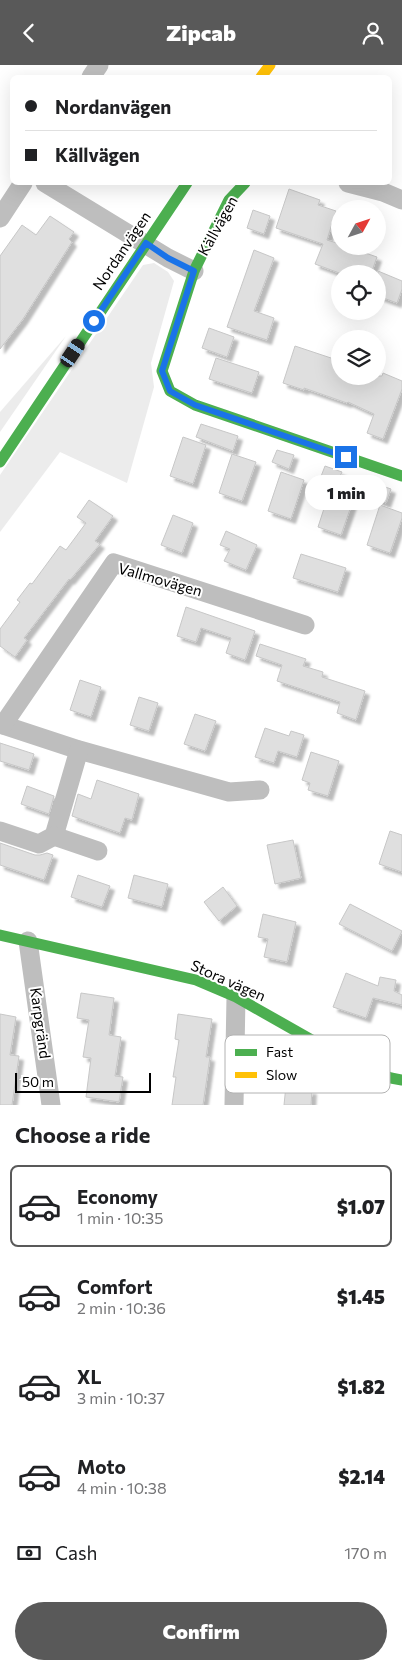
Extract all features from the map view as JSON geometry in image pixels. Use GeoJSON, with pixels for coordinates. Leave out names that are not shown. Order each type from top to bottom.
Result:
{"type":"FeatureCollection","features":[{"type":"Feature","properties":{"kind":"street"},"geometry":{"type":"LineString","coordinates":[[0,217],[22,185]]}},
{"type":"Feature","properties":{"kind":"street","name":"Källvägen"},"geometry":{"type":"LineString","coordinates":[[48,185],[168,258],[194,271]]}},
{"type":"Feature","properties":{"kind":"street","name":"Nordanvägen"},"geometry":{"type":"LineString","coordinates":[[0,463],[186,185]]}},
{"type":"Feature","properties":{"kind":"street","name":"Källvägen"},"geometry":{"type":"LineString","coordinates":[[243,185],[229,200],[194,271],[162,371],[170,391],[195,405],[402,476]]}},
{"type":"Feature","properties":{"kind":"street"},"geometry":{"type":"LineString","coordinates":[[356,185],[384,192],[402,200]]}},
{"type":"Feature","properties":{"kind":"street","name":"Vallmovägen"},"geometry":{"type":"LineString","coordinates":[[260,790],[229,792],[78,750],[2,724],[114,563],[305,625]]}},
{"type":"Feature","properties":{"kind":"street"},"geometry":{"type":"LineString","coordinates":[[0,831],[39,844],[54,836],[78,750]]}},
{"type":"Feature","properties":{"kind":"street"},"geometry":{"type":"LineString","coordinates":[[54,836],[98,851]]}},
{"type":"Feature","properties":{"kind":"street","name":"Stora vägen"},"geometry":{"type":"LineString","coordinates":[[0,935],[196,980],[236,997],[303,1035]]}},
{"type":"Feature","properties":{"kind":"street","name":"Karpgränd"},"geometry":{"type":"LineString","coordinates":[[28,941],[51,1105]]}},
{"type":"Feature","properties":{"kind":"street"},"geometry":{"type":"LineString","coordinates":[[235,1035],[236,997]]}},
{"type":"Feature","properties":{"kind":"shaded area"},"geometry":{"type":"Polygon","coordinates":[[[154,263],[168,272],[174,281],[151,363],[154,387],[127,483],[60,452],[0,532],[0,475],[143,265],[154,263]]]}},
{"type":"Feature","properties":{"kind":"shaded area"},"geometry":{"type":"Polygon","coordinates":[[[66,336],[0,432],[0,412],[66,336]]]}},
{"type":"Feature","properties":{"kind":"building"},"geometry":{"type":"Polygon","coordinates":[[[289,189],[320,200],[318,205],[331,209],[331,227],[327,240],[331,241],[331,255],[371,255],[377,257],[374,265],[331,265],[331,270],[315,264],[323,244],[276,228],[289,189]]]}},
{"type":"Feature","properties":{"kind":"building"},"geometry":{"type":"Polygon","coordinates":[[[253,210],[270,216],[264,234],[247,228],[253,210]]]}},
{"type":"Feature","properties":{"kind":"building"},"geometry":{"type":"Polygon","coordinates":[[[50,216],[74,232],[69,239],[72,242],[23,319],[0,349],[0,256],[22,225],[36,235],[50,216]]]}},
{"type":"Feature","properties":{"kind":"building"},"geometry":{"type":"Polygon","coordinates":[[[254,250],[274,258],[254,311],[274,318],[267,340],[227,327],[254,250]]]}},
{"type":"Feature","properties":{"kind":"building"},"geometry":{"type":"Polygon","coordinates":[[[386,274],[402,281],[402,289],[397,303],[386,299],[386,274]]]}},
{"type":"Feature","properties":{"kind":"building"},"geometry":{"type":"Polygon","coordinates":[[[209,328],[234,337],[227,357],[202,348],[209,328]]]}},
{"type":"Feature","properties":{"kind":"building"},"geometry":{"type":"Polygon","coordinates":[[[295,346],[331,358],[331,385],[386,385],[386,374],[402,381],[402,389],[383,439],[367,433],[374,414],[348,402],[283,383],[295,346]]]}},
{"type":"Feature","properties":{"kind":"building"},"geometry":{"type":"Polygon","coordinates":[[[216,358],[259,372],[252,393],[209,379],[216,358]]]}},
{"type":"Feature","properties":{"kind":"building"},"geometry":{"type":"Polygon","coordinates":[[[201,424],[238,436],[233,451],[196,437],[201,424]]]}},
{"type":"Feature","properties":{"kind":"building"},"geometry":{"type":"Polygon","coordinates":[[[183,437],[206,445],[193,484],[170,476],[183,437]]]}},
{"type":"Feature","properties":{"kind":"building"},"geometry":{"type":"Polygon","coordinates":[[[277,450],[294,455],[289,469],[272,462],[277,450]]]}},
{"type":"Feature","properties":{"kind":"building"},"geometry":{"type":"Polygon","coordinates":[[[232,454],[256,462],[242,501],[219,493],[232,454]]]}},
{"type":"Feature","properties":{"kind":"building"},"geometry":{"type":"Polygon","coordinates":[[[325,466],[342,472],[336,485],[320,479],[325,466]]]}},
{"type":"Feature","properties":{"kind":"building"},"geometry":{"type":"Polygon","coordinates":[[[281,472],[304,480],[291,519],[268,511],[281,472]]]}},
{"type":"Feature","properties":{"kind":"building"},"geometry":{"type":"Polygon","coordinates":[[[374,483],[391,489],[386,503],[369,497],[374,483]]]}},
{"type":"Feature","properties":{"kind":"building"},"geometry":{"type":"Polygon","coordinates":[[[331,487],[355,495],[341,535],[318,527],[331,487]]]}},
{"type":"Feature","properties":{"kind":"building"},"geometry":{"type":"Polygon","coordinates":[[[89,500],[113,516],[95,541],[100,544],[69,579],[24,638],[27,640],[15,657],[0,646],[0,629],[20,602],[17,600],[30,583],[32,584],[60,546],[66,550],[86,523],[77,517],[89,500]]]}},
{"type":"Feature","properties":{"kind":"building"},"geometry":{"type":"Polygon","coordinates":[[[380,505],[402,513],[390,553],[367,545],[380,505]]]}},
{"type":"Feature","properties":{"kind":"building"},"geometry":{"type":"Polygon","coordinates":[[[173,515],[193,523],[182,553],[161,545],[173,515]]]}},
{"type":"Feature","properties":{"kind":"building"},"geometry":{"type":"Polygon","coordinates":[[[226,531],[257,545],[246,570],[224,561],[230,549],[220,545],[226,531]]]}},
{"type":"Feature","properties":{"kind":"building"},"geometry":{"type":"Polygon","coordinates":[[[301,554],[346,568],[338,592],[293,578],[301,554]]]}},
{"type":"Feature","properties":{"kind":"building"},"geometry":{"type":"Polygon","coordinates":[[[186,607],[255,631],[245,660],[226,653],[231,638],[201,628],[196,642],[177,636],[186,607]]]}},
{"type":"Feature","properties":{"kind":"building"},"geometry":{"type":"Polygon","coordinates":[[[260,644],[306,659],[303,666],[323,672],[322,677],[365,691],[356,720],[337,713],[340,702],[277,681],[282,665],[256,656],[260,644]]]}},
{"type":"Feature","properties":{"kind":"building"},"geometry":{"type":"Polygon","coordinates":[[[80,680],[101,687],[91,717],[70,710],[80,680]]]}},
{"type":"Feature","properties":{"kind":"building"},"geometry":{"type":"Polygon","coordinates":[[[139,697],[158,703],[149,731],[130,725],[139,697]]]}},
{"type":"Feature","properties":{"kind":"building"},"geometry":{"type":"Polygon","coordinates":[[[195,714],[216,721],[205,751],[184,744],[195,714]]]}},
{"type":"Feature","properties":{"kind":"building"},"geometry":{"type":"Polygon","coordinates":[[[265,728],[289,736],[291,731],[304,735],[297,757],[278,751],[274,763],[255,757],[265,728]]]}},
{"type":"Feature","properties":{"kind":"building"},"geometry":{"type":"Polygon","coordinates":[[[0,743],[34,754],[29,770],[0,761],[0,743]]]}},
{"type":"Feature","properties":{"kind":"building"},"geometry":{"type":"Polygon","coordinates":[[[311,752],[339,761],[328,796],[308,790],[310,783],[302,780],[311,752]]]}},
{"type":"Feature","properties":{"kind":"building"},"geometry":{"type":"Polygon","coordinates":[[[97,780],[139,794],[132,820],[125,818],[120,833],[72,816],[78,794],[91,799],[97,780]]]}},
{"type":"Feature","properties":{"kind":"building"},"geometry":{"type":"Polygon","coordinates":[[[27,786],[54,796],[49,814],[21,804],[27,786]]]}},
{"type":"Feature","properties":{"kind":"building"},"geometry":{"type":"Polygon","coordinates":[[[390,831],[402,835],[402,872],[379,864],[390,831]]]}},
{"type":"Feature","properties":{"kind":"building"},"geometry":{"type":"Polygon","coordinates":[[[293,840],[301,878],[275,884],[267,845],[293,840]]]}},
{"type":"Feature","properties":{"kind":"building"},"geometry":{"type":"Polygon","coordinates":[[[0,843],[35,855],[47,853],[53,855],[44,880],[0,865],[0,843]]]}},
{"type":"Feature","properties":{"kind":"building"},"geometry":{"type":"Polygon","coordinates":[[[78,875],[110,886],[102,907],[71,897],[78,875]]]}},
{"type":"Feature","properties":{"kind":"building"},"geometry":{"type":"Polygon","coordinates":[[[134,875],[168,884],[162,907],[128,898],[134,875]]]}},
{"type":"Feature","properties":{"kind":"building"},"geometry":{"type":"Polygon","coordinates":[[[223,887],[237,906],[219,921],[204,902],[223,887]]]}},
{"type":"Feature","properties":{"kind":"building"},"geometry":{"type":"Polygon","coordinates":[[[350,904],[402,931],[392,951],[339,924],[350,904]]]}},
{"type":"Feature","properties":{"kind":"building"},"geometry":{"type":"Polygon","coordinates":[[[263,914],[296,922],[287,962],[264,957],[268,939],[258,937],[263,914]]]}},
{"type":"Feature","properties":{"kind":"building"},"geometry":{"type":"Polygon","coordinates":[[[346,973],[378,986],[380,977],[396,980],[394,991],[402,995],[402,1005],[373,998],[366,1018],[333,1007],[346,973]]]}},
{"type":"Feature","properties":{"kind":"building"},"geometry":{"type":"Polygon","coordinates":[[[81,993],[114,998],[109,1035],[121,1037],[115,1076],[123,1077],[119,1102],[86,1097],[91,1058],[83,1057],[89,1020],[77,1018],[81,993]]]}},
{"type":"Feature","properties":{"kind":"building"},"geometry":{"type":"Polygon","coordinates":[[[0,1014],[16,1017],[10,1055],[19,1056],[12,1105],[0,1105],[0,1014]]]}},
{"type":"Feature","properties":{"kind":"building"},"geometry":{"type":"Polygon","coordinates":[[[178,1014],[212,1019],[206,1057],[210,1057],[203,1105],[172,1105],[176,1077],[173,1077],[179,1040],[175,1039],[178,1014]]]}},
{"type":"Feature","properties":{"kind":"building"},"geometry":{"type":"Polygon","coordinates":[[[285,1093],[312,1093],[311,1105],[284,1105],[285,1093]]]}},
{"type":"Feature","properties":{"kind":"traffic: fast"},"geometry":{"type":"LineString","coordinates":[[0,462],[186,185]]}},
{"type":"Feature","properties":{"kind":"traffic: fast"},"geometry":{"type":"LineString","coordinates":[[243,185],[229,200],[194,271],[162,371],[170,391],[195,405],[402,476]]}},
{"type":"Feature","properties":{"kind":"traffic: fast"},"geometry":{"type":"LineString","coordinates":[[0,935],[196,980],[236,997],[303,1035]]}},
{"type":"Feature","properties":{"kind":"traffic: fast"},"geometry":{"type":"LineString","coordinates":[[390,1078],[402,1080]]}},
{"type":"Feature","properties":{"kind":"traffic: slow"},"geometry":{"type":"LineString","coordinates":[[262,75],[270,65]]}},
{"type":"Feature","properties":{"kind":"route"},"geometry":{"type":"LineString","coordinates":[[94,321],[146,243],[168,258],[194,271],[162,371],[170,391],[195,405],[346,457]]}}]}
